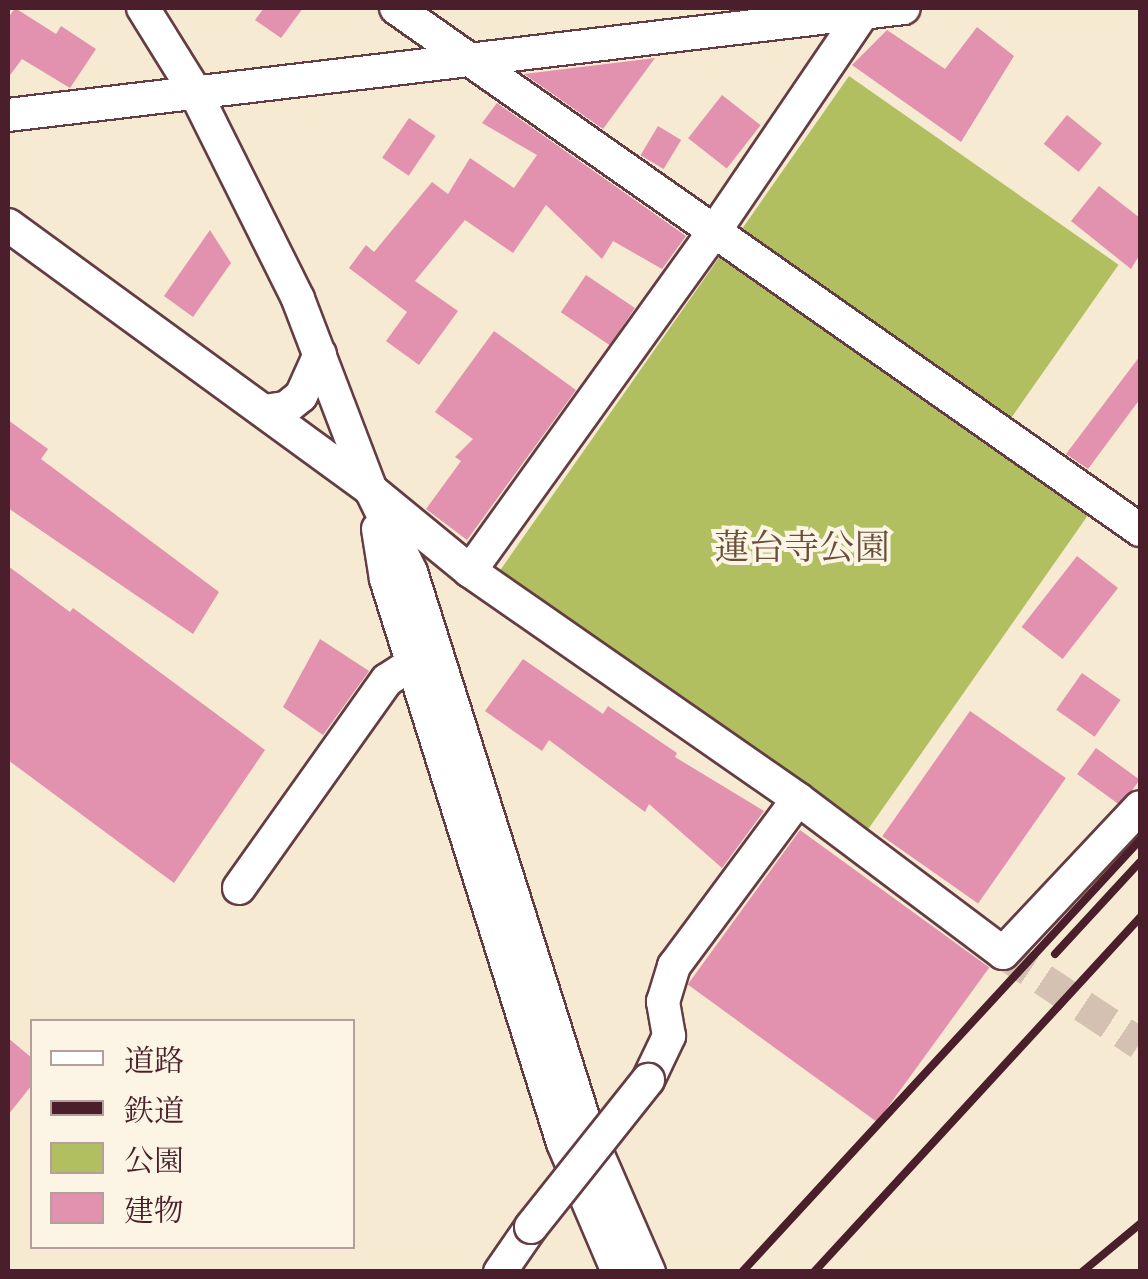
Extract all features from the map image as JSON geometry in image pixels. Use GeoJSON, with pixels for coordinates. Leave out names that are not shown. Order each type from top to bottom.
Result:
{"type":"FeatureCollection","features":[{"type":"Feature","properties":{"kind":"street"},"geometry":{"type":"LineString","coordinates":[[144,8],[194,90],[298,299],[372,490],[411,572],[587,1130],[649,1272]]}},
{"type":"Feature","properties":{"kind":"street"},"geometry":{"type":"LineString","coordinates":[[396,8],[1140,530]]}},
{"type":"Feature","properties":{"kind":"street"},"geometry":{"type":"LineString","coordinates":[[646,8],[664,36]]}},
{"type":"Feature","properties":{"kind":"street"},"geometry":{"type":"LineString","coordinates":[[8,115],[904,8]]}},
{"type":"Feature","properties":{"kind":"street"},"geometry":{"type":"LineString","coordinates":[[470,570],[716,230],[863,13]]}},
{"type":"Feature","properties":{"kind":"street"},"geometry":{"type":"LineString","coordinates":[[8,225],[372,490],[470,570],[798,798],[1003,952],[1140,807]]}},
{"type":"Feature","properties":{"kind":"street"},"geometry":{"type":"LineString","coordinates":[[264,411],[286,408],[301,396],[320,354]]}},
{"type":"Feature","properties":{"kind":"street"},"geometry":{"type":"LineString","coordinates":[[372,490],[386,579],[412,664],[563,1143],[618,1272]]}},
{"type":"Feature","properties":{"kind":"street"},"geometry":{"type":"LineString","coordinates":[[239,888],[386,680],[412,664]]}},
{"type":"Feature","properties":{"kind":"street"},"geometry":{"type":"LineString","coordinates":[[500,1272],[648,1080],[668,1036],[664,1002],[674,966],[798,798]]}},
{"type":"Feature","properties":{"kind":"green space"},"geometry":{"type":"Polygon","coordinates":[[[849,76],[1119,265],[1010,420],[740,232],[849,76]]]}},
{"type":"Feature","properties":{"kind":"green space","name":"蓮台寺公園"},"geometry":{"type":"Polygon","coordinates":[[[723,252],[1092,510],[868,830],[499,571],[723,252]]]}},
{"type":"Feature","properties":{"kind":"building"},"geometry":{"type":"Polygon","coordinates":[[[15,8],[56,34],[61,26],[96,49],[70,88],[22,59],[8,78],[8,18],[15,8]]]}},
{"type":"Feature","properties":{"kind":"building"},"geometry":{"type":"Polygon","coordinates":[[[264,8],[303,8],[281,38],[255,20],[264,8]]]}},
{"type":"Feature","properties":{"kind":"building"},"geometry":{"type":"Polygon","coordinates":[[[977,27],[1014,56],[961,142],[852,65],[887,30],[945,69],[977,27]]]}},
{"type":"Feature","properties":{"kind":"building"},"geometry":{"type":"Polygon","coordinates":[[[655,58],[603,129],[524,74],[655,58]]]}},
{"type":"Feature","properties":{"kind":"building"},"geometry":{"type":"Polygon","coordinates":[[[722,95],[761,125],[727,169],[688,138],[722,95]]]}},
{"type":"Feature","properties":{"kind":"building"},"geometry":{"type":"Polygon","coordinates":[[[497,103],[686,236],[662,269],[613,241],[602,259],[546,205],[513,253],[465,220],[415,281],[458,311],[419,365],[386,341],[407,312],[349,268],[366,245],[374,252],[432,182],[448,194],[470,158],[514,188],[537,155],[482,123],[497,103]]]}},
{"type":"Feature","properties":{"kind":"building"},"geometry":{"type":"Polygon","coordinates":[[[1067,115],[1102,143],[1079,172],[1044,144],[1067,115]]]}},
{"type":"Feature","properties":{"kind":"building"},"geometry":{"type":"Polygon","coordinates":[[[409,118],[436,136],[409,176],[382,158],[409,118]]]}},
{"type":"Feature","properties":{"kind":"building"},"geometry":{"type":"Polygon","coordinates":[[[658,126],[681,140],[664,169],[640,155],[658,126]]]}},
{"type":"Feature","properties":{"kind":"building"},"geometry":{"type":"Polygon","coordinates":[[[1099,186],[1140,218],[1140,254],[1131,269],[1071,221],[1099,186]]]}},
{"type":"Feature","properties":{"kind":"building"},"geometry":{"type":"Polygon","coordinates":[[[210,230],[231,263],[193,317],[164,296],[210,230]]]}},
{"type":"Feature","properties":{"kind":"building"},"geometry":{"type":"Polygon","coordinates":[[[586,275],[635,308],[610,345],[561,312],[586,275]]]}},
{"type":"Feature","properties":{"kind":"building"},"geometry":{"type":"Polygon","coordinates":[[[494,331],[576,390],[467,540],[426,509],[461,461],[455,457],[473,439],[435,412],[494,331]]]}},
{"type":"Feature","properties":{"kind":"building"},"geometry":{"type":"Polygon","coordinates":[[[1140,356],[1140,399],[1088,469],[1066,454],[1140,356]]]}},
{"type":"Feature","properties":{"kind":"building"},"geometry":{"type":"Polygon","coordinates":[[[8,420],[48,449],[41,459],[219,592],[193,634],[8,508],[8,420]]]}},
{"type":"Feature","properties":{"kind":"building"},"geometry":{"type":"Polygon","coordinates":[[[1077,556],[1118,588],[1063,659],[1022,627],[1077,556]]]}},
{"type":"Feature","properties":{"kind":"building"},"geometry":{"type":"Polygon","coordinates":[[[8,566],[70,612],[73,608],[265,750],[174,883],[8,760],[8,566]]]}},
{"type":"Feature","properties":{"kind":"building"},"geometry":{"type":"Polygon","coordinates":[[[320,639],[369,671],[323,735],[283,707],[320,639]]]}},
{"type":"Feature","properties":{"kind":"building"},"geometry":{"type":"Polygon","coordinates":[[[523,659],[603,714],[608,706],[677,753],[675,757],[764,811],[722,868],[649,804],[645,812],[549,740],[542,751],[485,711],[523,659]]]}},
{"type":"Feature","properties":{"kind":"building"},"geometry":{"type":"Polygon","coordinates":[[[1082,673],[1121,700],[1095,737],[1056,710],[1082,673]]]}},
{"type":"Feature","properties":{"kind":"building"},"geometry":{"type":"Polygon","coordinates":[[[970,711],[1066,778],[978,903],[882,836],[970,711]]]}},
{"type":"Feature","properties":{"kind":"building"},"geometry":{"type":"Polygon","coordinates":[[[1096,748],[1140,780],[1121,806],[1077,774],[1096,748]]]}},
{"type":"Feature","properties":{"kind":"building"},"geometry":{"type":"Polygon","coordinates":[[[800,830],[989,968],[877,1122],[688,985],[800,830]]]}},
{"type":"Feature","properties":{"kind":"building"},"geometry":{"type":"Polygon","coordinates":[[[8,1038],[30,1056],[30,1088],[8,1115],[8,1038]]]}},
{"type":"Feature","properties":{"kind":"tunnel"},"geometry":{"type":"LineString","coordinates":[[1003,953],[1140,1044]]}},
{"type":"Feature","properties":{"kind":"railway"},"geometry":{"type":"LineString","coordinates":[[742,1272],[1140,840]]}},
{"type":"Feature","properties":{"kind":"railway"},"geometry":{"type":"LineString","coordinates":[[1055,954],[1140,862]]}},
{"type":"Feature","properties":{"kind":"railway"},"geometry":{"type":"LineString","coordinates":[[814,1272],[1140,917]]}},
{"type":"Feature","properties":{"kind":"railway"},"geometry":{"type":"LineString","coordinates":[[1082,1272],[1140,1224]]}}]}
